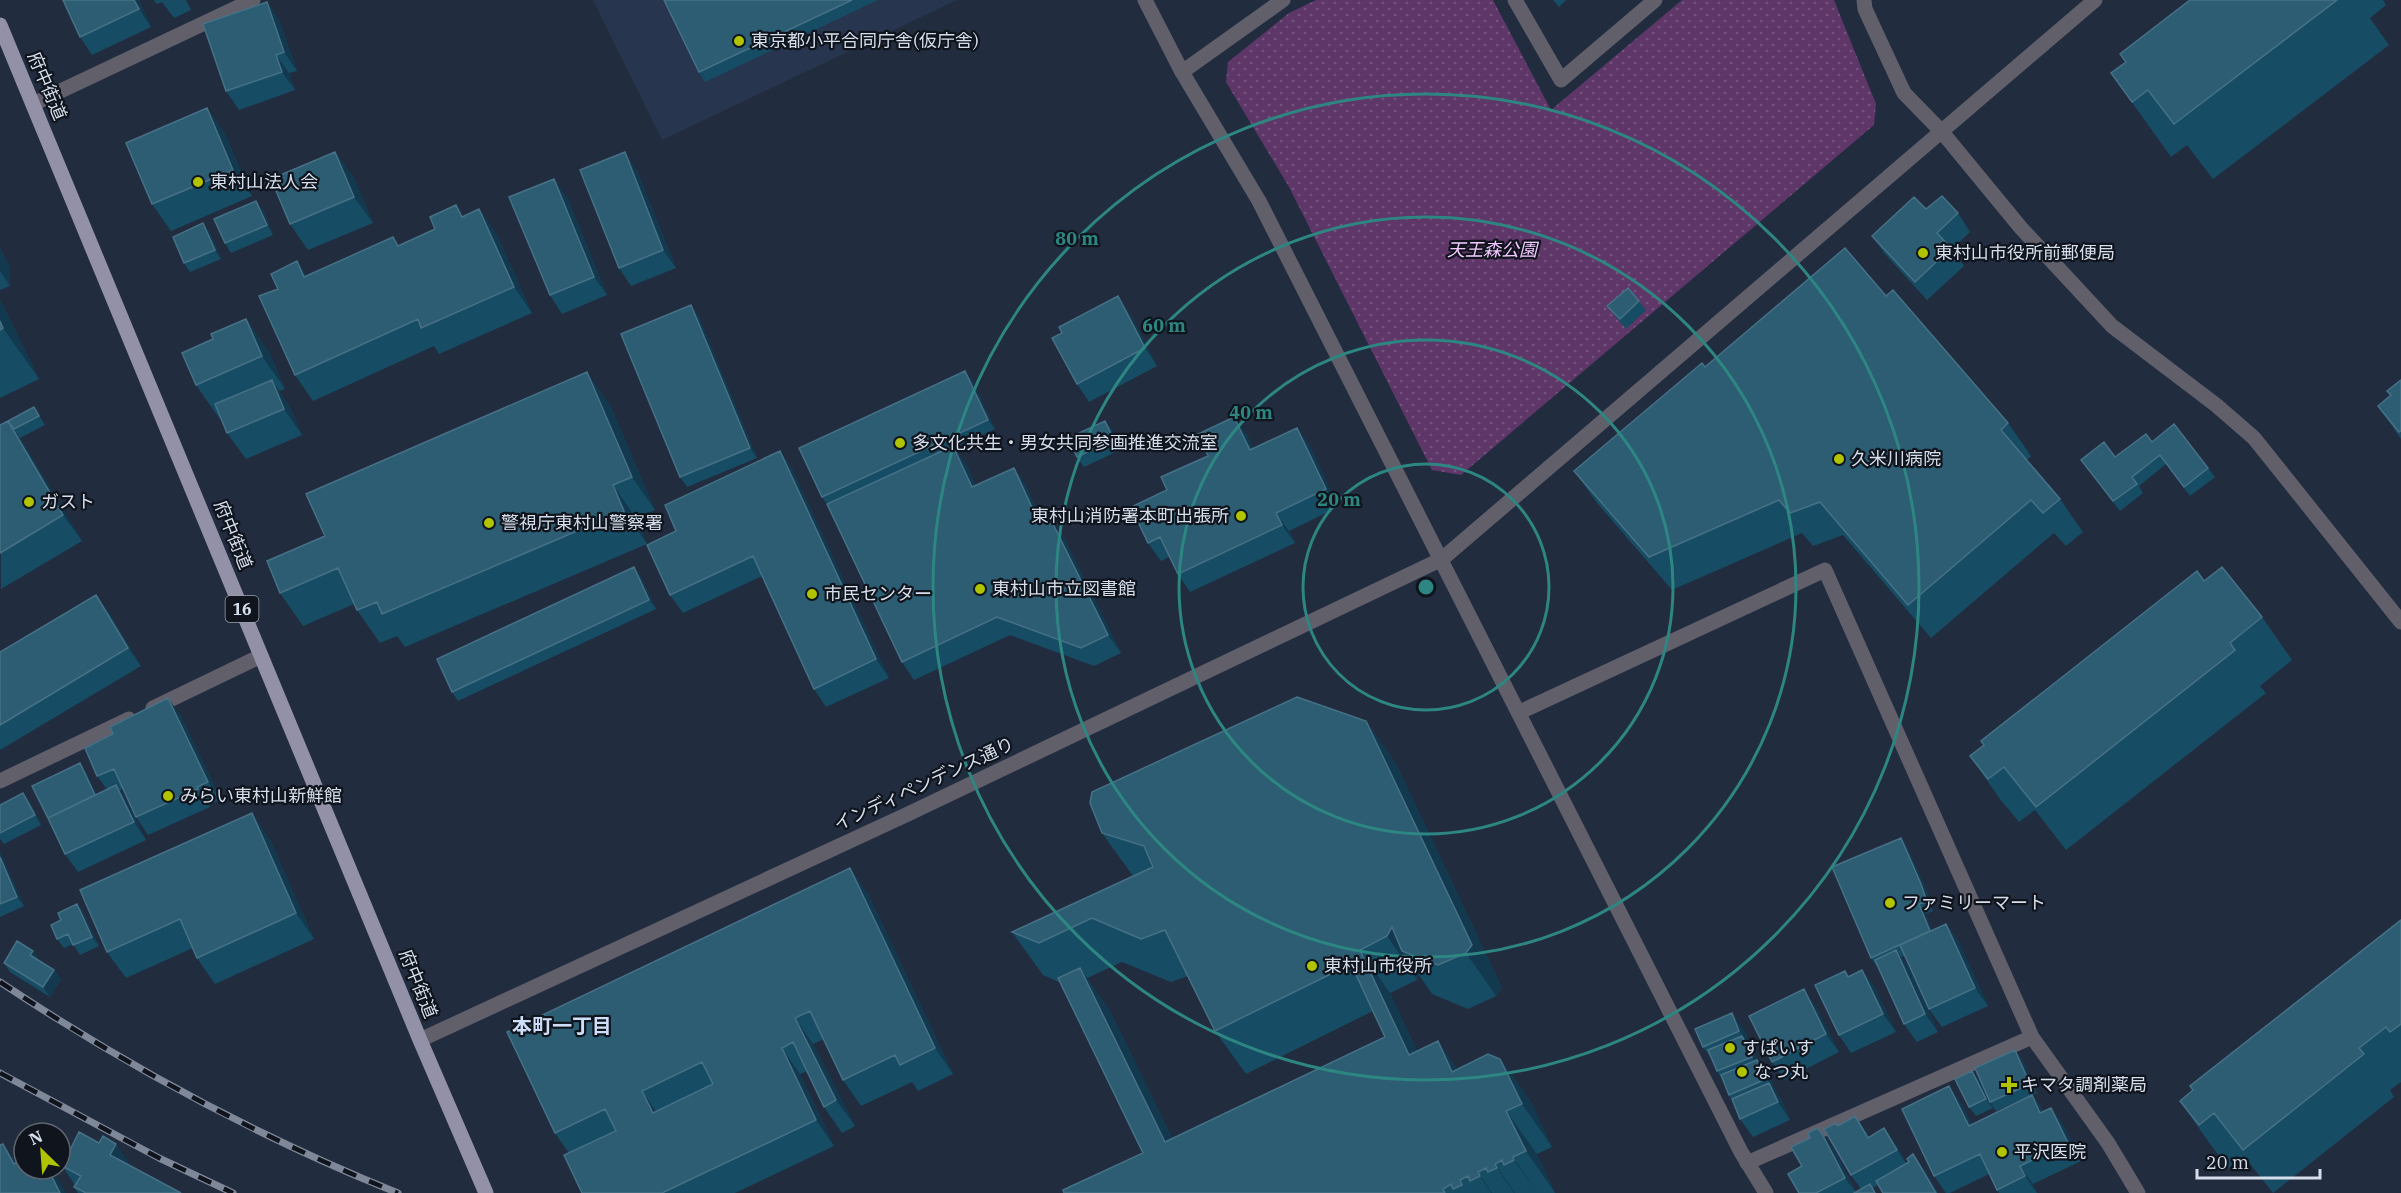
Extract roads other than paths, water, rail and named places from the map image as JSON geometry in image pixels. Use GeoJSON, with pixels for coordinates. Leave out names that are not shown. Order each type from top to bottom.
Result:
{"type":"FeatureCollection","features":[{"type":"Feature","properties":{"kind":"main road","name":"府中街道"},"geometry":{"type":"LineString","coordinates":[[0,25],[420,1040],[486,1193]]}},
{"type":"Feature","properties":{"kind":"street"},"geometry":{"type":"LineString","coordinates":[[33,104],[253,0]]}},
{"type":"Feature","properties":{"kind":"street"},"geometry":{"type":"LineString","coordinates":[[1146,0],[1182,72],[1259,201],[1748,1163],[1766,1193]]}},
{"type":"Feature","properties":{"kind":"street"},"geometry":{"type":"LineString","coordinates":[[1182,72],[1283,0]]}},
{"type":"Feature","properties":{"kind":"street"},"geometry":{"type":"LineString","coordinates":[[1515,0],[1561,80],[1654,0]]}},
{"type":"Feature","properties":{"kind":"street"},"geometry":{"type":"LineString","coordinates":[[1864,0],[1865,9],[1904,93],[1942,132],[2021,228],[2112,326],[2216,405],[2254,438],[2401,622]]}},
{"type":"Feature","properties":{"kind":"street","name":"インディペンデンス通り"},"geometry":{"type":"LineString","coordinates":[[420,1040],[897,819],[1442,559],[2096,0]]}},
{"type":"Feature","properties":{"kind":"street"},"geometry":{"type":"LineString","coordinates":[[1520,712],[1825,570],[2032,1037],[2108,1143],[2138,1193]]}},
{"type":"Feature","properties":{"kind":"street"},"geometry":{"type":"LineString","coordinates":[[0,781],[261,656]]}},
{"type":"Feature","properties":{"kind":"street"},"geometry":{"type":"LineString","coordinates":[[1748,1163],[2032,1037]]}},
{"type":"Feature","properties":{"kind":"railway"},"geometry":{"type":"LineString","coordinates":[[0,982],[95,1042],[193,1098],[294,1148],[398,1193]]}},
{"type":"Feature","properties":{"kind":"railway"},"geometry":{"type":"LineString","coordinates":[[0,1073],[159,1158],[233,1193]]}},
{"type":"Feature","properties":{"kind":"place","name":"東京都小平合同庁舎(仮庁舎)"},"geometry":{"type":"Point","coordinates":[739,41]}},
{"type":"Feature","properties":{"kind":"place","name":"東村山法人会"},"geometry":{"type":"Point","coordinates":[198,182]}},
{"type":"Feature","properties":{"kind":"place","name":"東村山市役所前郵便局"},"geometry":{"type":"Point","coordinates":[1923,253]}},
{"type":"Feature","properties":{"kind":"place","name":"多文化共生・男女共同参画推進交流室"},"geometry":{"type":"Point","coordinates":[900,443]}},
{"type":"Feature","properties":{"kind":"place","name":"久米川病院"},"geometry":{"type":"Point","coordinates":[1839,459]}},
{"type":"Feature","properties":{"kind":"place","name":"ガスト"},"geometry":{"type":"Point","coordinates":[29,502]}},
{"type":"Feature","properties":{"kind":"place","name":"東村山消防署本町出張所"},"geometry":{"type":"Point","coordinates":[1241,516]}},
{"type":"Feature","properties":{"kind":"place","name":"警視庁東村山警察署"},"geometry":{"type":"Point","coordinates":[489,523]}},
{"type":"Feature","properties":{"kind":"place","name":"東村山市立図書館"},"geometry":{"type":"Point","coordinates":[980,589]}},
{"type":"Feature","properties":{"kind":"place","name":"市民センター"},"geometry":{"type":"Point","coordinates":[812,594]}},
{"type":"Feature","properties":{"kind":"place","name":"みらい東村山新鮮館"},"geometry":{"type":"Point","coordinates":[168,796]}},
{"type":"Feature","properties":{"kind":"place","name":"ファミリーマート"},"geometry":{"type":"Point","coordinates":[1890,903]}},
{"type":"Feature","properties":{"kind":"place","name":"東村山市役所"},"geometry":{"type":"Point","coordinates":[1312,966]}},
{"type":"Feature","properties":{"kind":"place","name":"すぱいす"},"geometry":{"type":"Point","coordinates":[1730,1048]}},
{"type":"Feature","properties":{"kind":"place","name":"なつ丸"},"geometry":{"type":"Point","coordinates":[1742,1072]}},
{"type":"Feature","properties":{"kind":"place","name":"キマタ調剤薬局"},"geometry":{"type":"Point","coordinates":[2009,1085]}},
{"type":"Feature","properties":{"kind":"place","name":"平沢医院"},"geometry":{"type":"Point","coordinates":[2002,1152]}},
{"type":"Feature","properties":{"kind":"district","name":"本町一丁目"},"geometry":{"type":"Point","coordinates":[562,1026]}},
{"type":"Feature","properties":{"kind":"park label","name":"天王森公園"},"geometry":{"type":"Point","coordinates":[1492,250]}}]}
